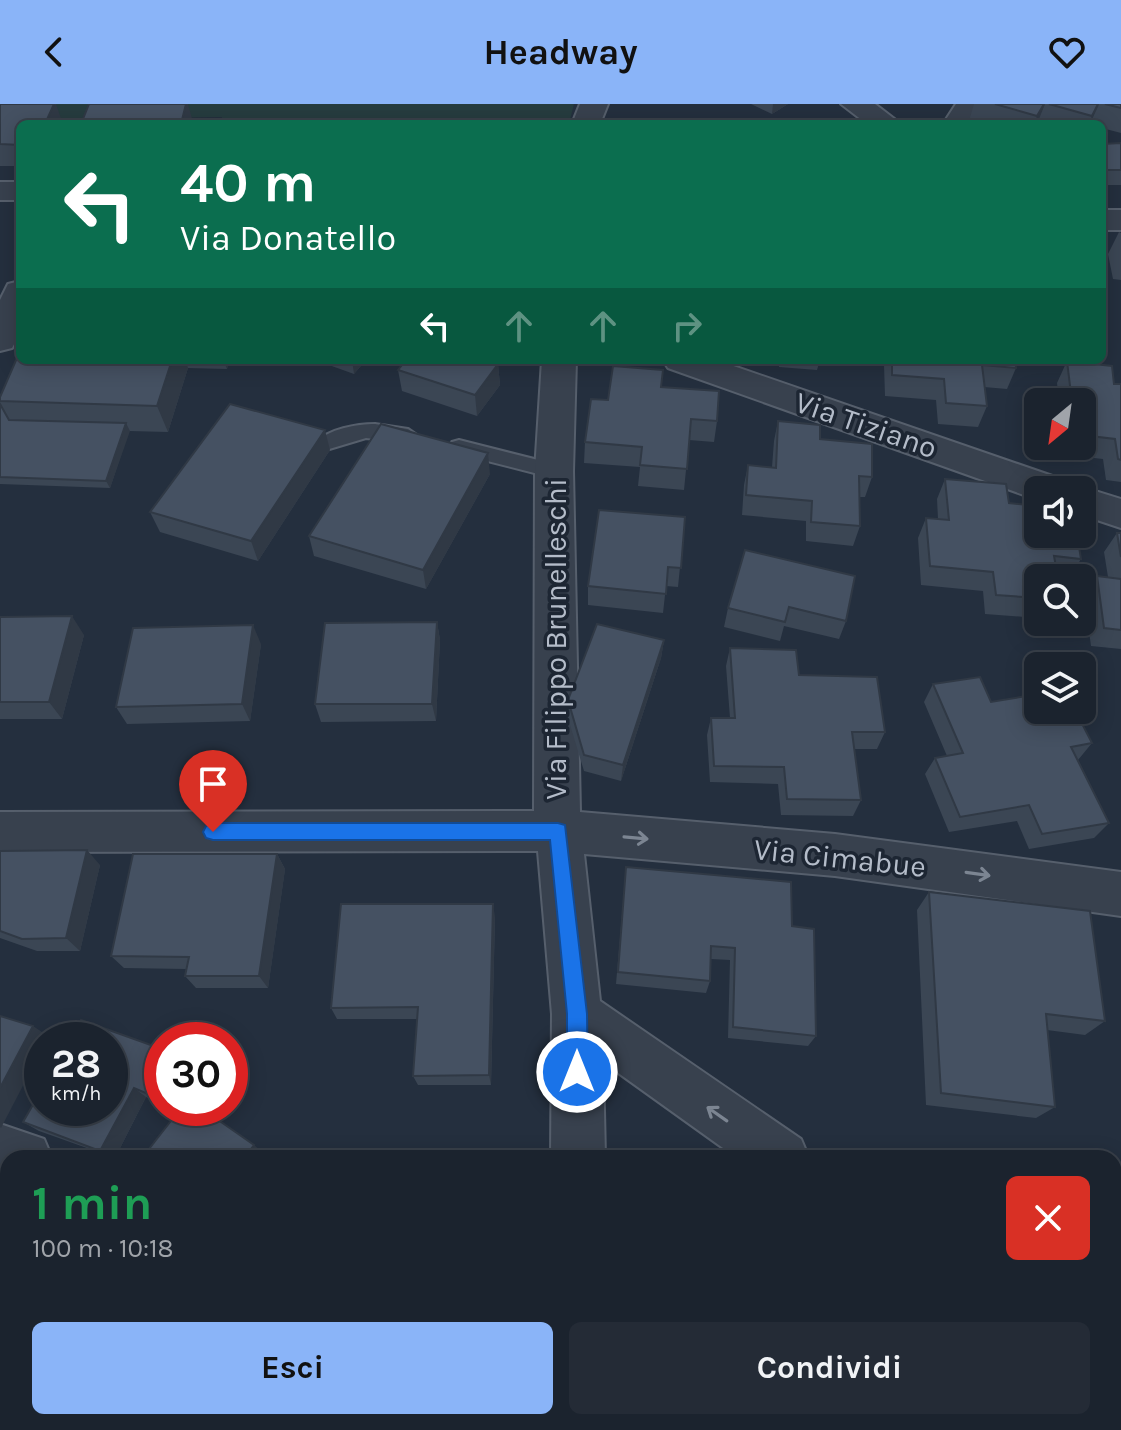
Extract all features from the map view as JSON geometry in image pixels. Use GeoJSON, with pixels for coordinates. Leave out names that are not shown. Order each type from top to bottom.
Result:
{"type":"FeatureCollection","features":[{"type":"Feature","properties":{"kind":"street"},"geometry":{"type":"LineString","coordinates":[[855,104],[881,120]]}},
{"type":"Feature","properties":{"kind":"street"},"geometry":{"type":"LineString","coordinates":[[0,340],[16,302]]}},
{"type":"Feature","properties":{"kind":"street","name":"Via Filippo Brunelleschi"},"geometry":{"type":"LineString","coordinates":[[559,364],[554,471],[558,831],[577,1014],[578,1150]]}},
{"type":"Feature","properties":{"kind":"street","name":"Via Tiziano"},"geometry":{"type":"LineString","coordinates":[[691,364],[1024,481]]}},
{"type":"Feature","properties":{"kind":"street"},"geometry":{"type":"LineString","coordinates":[[1096,506],[1121,514]]}},
{"type":"Feature","properties":{"kind":"street","name":"Via Cimabue"},"geometry":{"type":"LineString","coordinates":[[0,832],[558,831],[835,855],[1121,894]]}},
{"type":"Feature","properties":{"kind":"street"},"geometry":{"type":"LineString","coordinates":[[577,1014],[771,1150]]}},
{"type":"Feature","properties":{"kind":"lane"},"geometry":{"type":"LineString","coordinates":[[326,443],[359,429],[372,428],[554,471]]}},
{"type":"Feature","properties":{"kind":"green space"},"geometry":{"type":"Polygon","coordinates":[[[0,104],[574,104],[570,120],[222,120],[222,117],[0,120],[0,104]]]}},
{"type":"Feature","properties":{"kind":"building"},"geometry":{"type":"Polygon","coordinates":[[[0,104],[54,104],[47,120],[16,120],[16,145],[0,144],[0,104]]]}},
{"type":"Feature","properties":{"kind":"building"},"geometry":{"type":"Polygon","coordinates":[[[89,104],[186,104],[182,120],[83,120],[89,104]]]}},
{"type":"Feature","properties":{"kind":"building"},"geometry":{"type":"Polygon","coordinates":[[[995,104],[1044,104],[1037,116],[995,104]]]}},
{"type":"Feature","properties":{"kind":"building"},"geometry":{"type":"Polygon","coordinates":[[[1049,104],[1098,104],[1092,116],[1049,104]]]}},
{"type":"Feature","properties":{"kind":"building"},"geometry":{"type":"Polygon","coordinates":[[[1121,143],[1121,170],[1106,170],[1106,144],[1121,143]]]}},
{"type":"Feature","properties":{"kind":"building"},"geometry":{"type":"Polygon","coordinates":[[[16,360],[16,364],[171,364],[157,406],[0,401],[16,360]]]}},
{"type":"Feature","properties":{"kind":"building"},"geometry":{"type":"Polygon","coordinates":[[[403,364],[498,364],[475,395],[398,370],[403,364]]]}},
{"type":"Feature","properties":{"kind":"building"},"geometry":{"type":"Polygon","coordinates":[[[892,364],[1016,364],[1016,368],[982,365],[987,406],[946,403],[944,379],[892,375],[892,364]]]}},
{"type":"Feature","properties":{"kind":"building"},"geometry":{"type":"Polygon","coordinates":[[[1067,364],[1112,366],[1114,384],[1121,384],[1121,460],[1118,459],[1115,439],[1096,437],[1096,388],[1070,388],[1067,364]]]}},
{"type":"Feature","properties":{"kind":"building"},"geometry":{"type":"Polygon","coordinates":[[[613,366],[663,370],[661,387],[719,391],[717,421],[691,419],[687,469],[640,465],[642,447],[585,442],[591,399],[608,400],[613,366]]]}},
{"type":"Feature","properties":{"kind":"building"},"geometry":{"type":"Polygon","coordinates":[[[0,404],[9,420],[126,423],[106,481],[0,477],[0,404]]]}},
{"type":"Feature","properties":{"kind":"building"},"geometry":{"type":"Polygon","coordinates":[[[230,404],[325,430],[251,541],[150,512],[230,404]]]}},
{"type":"Feature","properties":{"kind":"building"},"geometry":{"type":"Polygon","coordinates":[[[778,421],[820,425],[820,439],[872,444],[872,477],[859,476],[860,526],[811,522],[812,501],[746,495],[748,465],[776,468],[778,421]]]}},
{"type":"Feature","properties":{"kind":"building"},"geometry":{"type":"Polygon","coordinates":[[[381,424],[488,453],[423,570],[309,536],[381,424]]]}},
{"type":"Feature","properties":{"kind":"building"},"geometry":{"type":"Polygon","coordinates":[[[945,479],[1006,484],[1009,503],[1024,505],[1024,548],[1079,548],[1081,559],[1054,556],[1055,564],[1024,564],[1024,597],[996,595],[993,572],[930,566],[926,518],[949,520],[945,479]]]}},
{"type":"Feature","properties":{"kind":"building"},"geometry":{"type":"Polygon","coordinates":[[[599,510],[685,517],[681,568],[668,567],[666,594],[588,586],[599,510]]]}},
{"type":"Feature","properties":{"kind":"building"},"geometry":{"type":"Polygon","coordinates":[[[1117,533],[1121,533],[1121,557],[1117,533]]]}},
{"type":"Feature","properties":{"kind":"building"},"geometry":{"type":"Polygon","coordinates":[[[745,550],[855,576],[846,621],[789,607],[785,622],[728,608],[745,550]]]}},
{"type":"Feature","properties":{"kind":"building"},"geometry":{"type":"Polygon","coordinates":[[[1097,576],[1121,579],[1121,630],[1104,628],[1097,576]]]}},
{"type":"Feature","properties":{"kind":"building"},"geometry":{"type":"Polygon","coordinates":[[[72,616],[49,702],[0,702],[0,617],[72,616]]]}},
{"type":"Feature","properties":{"kind":"building"},"geometry":{"type":"Polygon","coordinates":[[[437,622],[432,704],[315,704],[325,623],[437,622]]]}},
{"type":"Feature","properties":{"kind":"building"},"geometry":{"type":"Polygon","coordinates":[[[597,624],[664,640],[623,765],[584,755],[568,700],[597,624]]]}},
{"type":"Feature","properties":{"kind":"building"},"geometry":{"type":"Polygon","coordinates":[[[253,625],[242,704],[116,707],[133,628],[253,625]]]}},
{"type":"Feature","properties":{"kind":"building"},"geometry":{"type":"Polygon","coordinates":[[[730,648],[796,650],[799,675],[877,677],[885,732],[852,732],[861,800],[787,799],[784,767],[714,766],[711,718],[735,718],[730,648]]]}},
{"type":"Feature","properties":{"kind":"building"},"geometry":{"type":"Polygon","coordinates":[[[980,677],[991,702],[1024,696],[1024,724],[1082,724],[1092,743],[1071,747],[1109,823],[1042,834],[1029,805],[960,817],[935,758],[963,753],[933,684],[980,677]]]}},
{"type":"Feature","properties":{"kind":"building"},"geometry":{"type":"Polygon","coordinates":[[[87,850],[66,938],[22,939],[0,931],[0,851],[87,850]]]}},
{"type":"Feature","properties":{"kind":"building"},"geometry":{"type":"Polygon","coordinates":[[[133,854],[277,854],[259,976],[185,976],[189,957],[111,956],[133,854]]]}},
{"type":"Feature","properties":{"kind":"building"},"geometry":{"type":"Polygon","coordinates":[[[626,867],[791,882],[792,926],[814,929],[816,1036],[733,1027],[735,948],[711,946],[710,981],[618,972],[626,867]]]}},
{"type":"Feature","properties":{"kind":"building"},"geometry":{"type":"Polygon","coordinates":[[[929,892],[1090,911],[1105,1021],[1046,1014],[1055,1107],[941,1093],[929,892]]]}},
{"type":"Feature","properties":{"kind":"building"},"geometry":{"type":"Polygon","coordinates":[[[341,904],[493,904],[489,1075],[413,1076],[418,1007],[331,1008],[341,904]]]}},
{"type":"Feature","properties":{"kind":"building"},"geometry":{"type":"Polygon","coordinates":[[[0,1016],[24,1023],[24,1043],[0,1088],[0,1016]]]}},
{"type":"Feature","properties":{"kind":"building"},"geometry":{"type":"Polygon","coordinates":[[[128,1037],[144,1043],[144,1092],[134,1088],[128,1099],[128,1037]]]}},
{"type":"Feature","properties":{"kind":"building"},"geometry":{"type":"Polygon","coordinates":[[[34,1126],[113,1126],[101,1150],[34,1126]]]}},
{"type":"Feature","properties":{"kind":"building"},"geometry":{"type":"Polygon","coordinates":[[[167,1126],[227,1126],[254,1145],[250,1150],[148,1150],[167,1126]]]}},
{"type":"Feature","properties":{"kind":"route"},"geometry":{"type":"LineString","coordinates":[[213,832],[558,831],[577,1014],[577,1072]]}}]}
